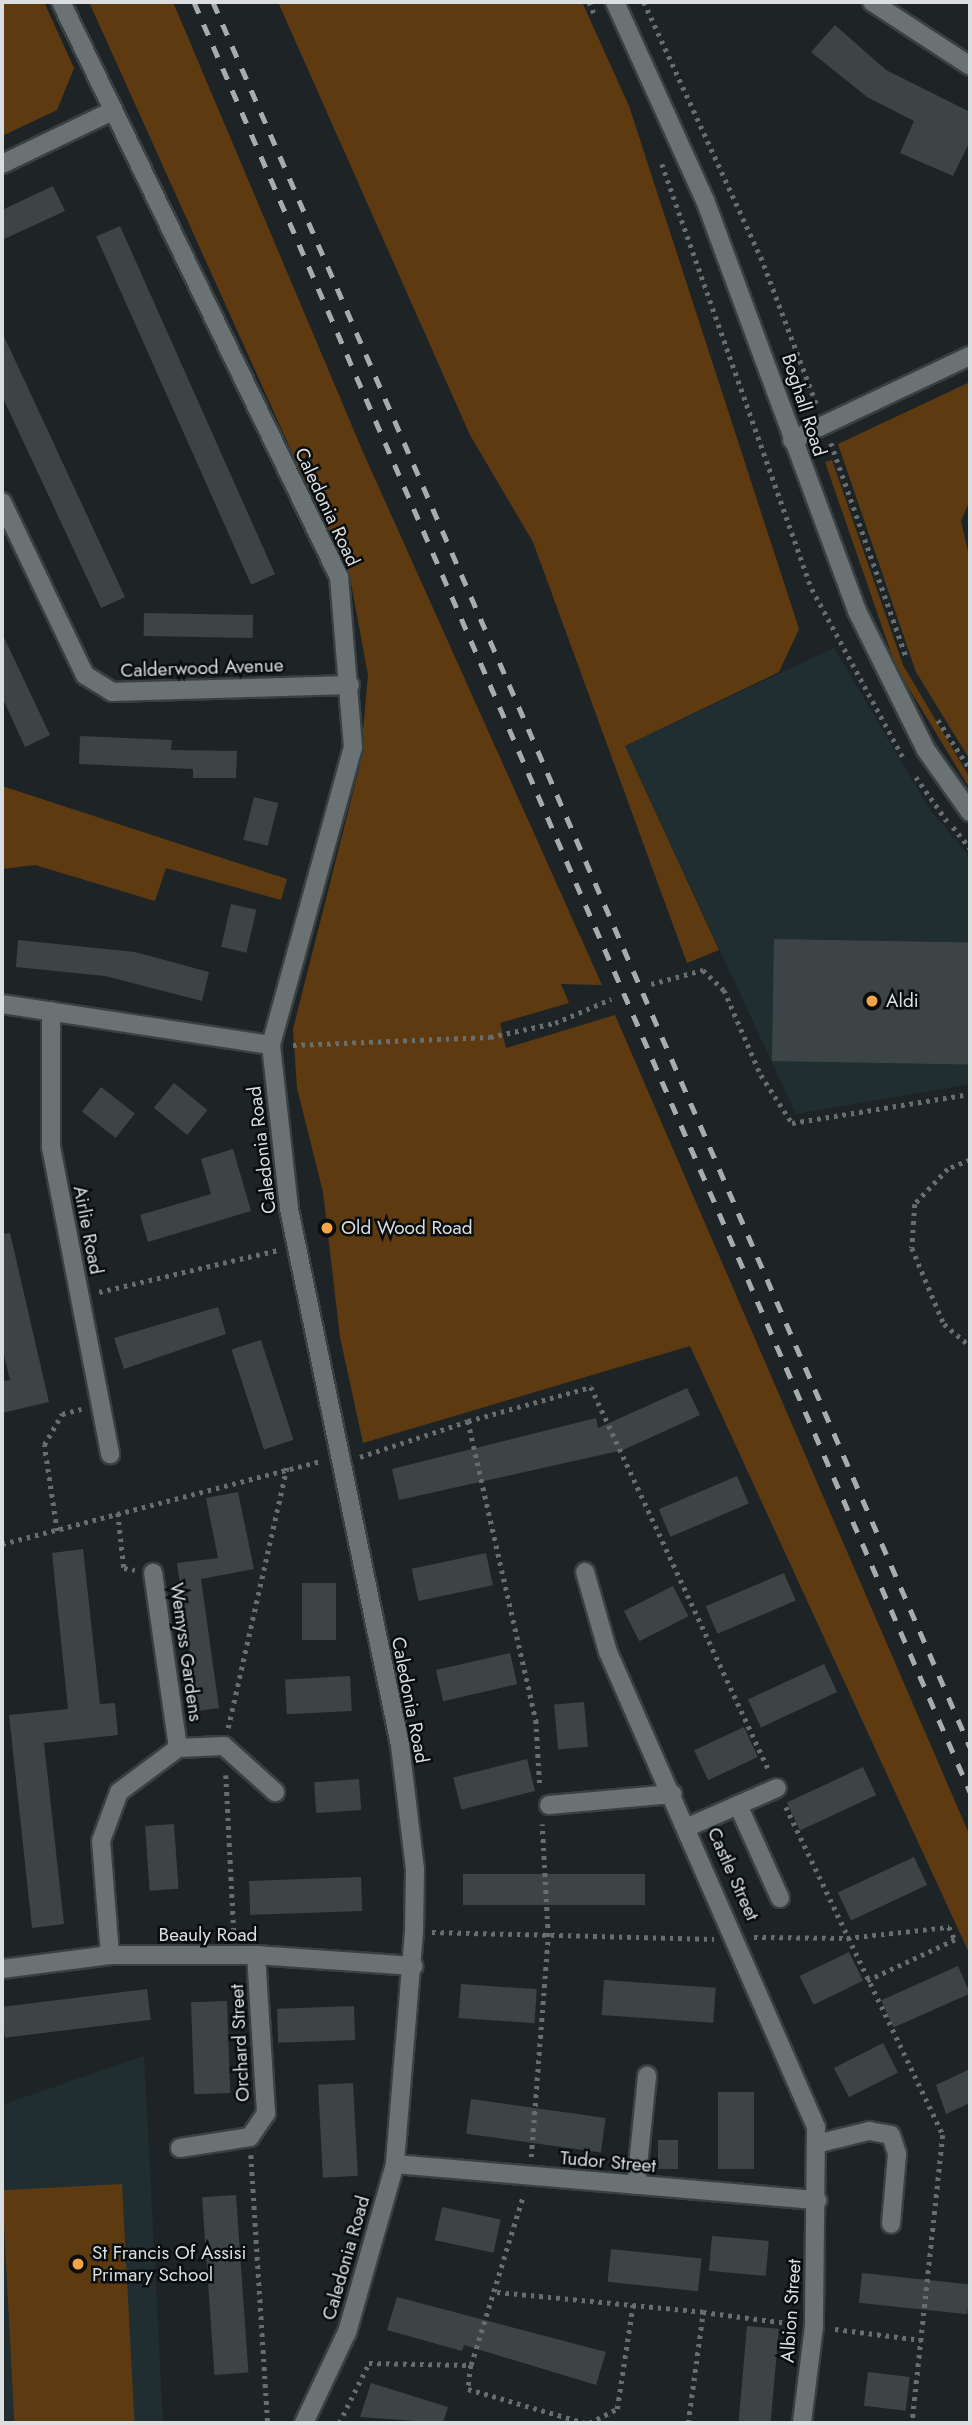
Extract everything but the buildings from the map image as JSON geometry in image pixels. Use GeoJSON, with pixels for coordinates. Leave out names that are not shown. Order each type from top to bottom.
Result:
{"type":"FeatureCollection","features":[{"type":"Feature","properties":{"kind":"street","name":"Caledonia Road"},"geometry":{"type":"LineString","coordinates":[[61,2],[110,112],[339,577],[350,685],[353,747],[271,1045],[296,1246],[339,1464],[400,1745],[415,1869],[414,1966],[395,2164],[347,2332],[304,2423]]}},
{"type":"Feature","properties":{"kind":"street","name":"Boghall Road"},"geometry":{"type":"LineString","coordinates":[[615,2],[705,200],[792,440],[889,682],[970,812]]}},
{"type":"Feature","properties":{"kind":"street"},"geometry":{"type":"LineString","coordinates":[[872,2],[970,66]]}},
{"type":"Feature","properties":{"kind":"street"},"geometry":{"type":"LineString","coordinates":[[2,164],[110,112]]}},
{"type":"Feature","properties":{"kind":"street"},"geometry":{"type":"LineString","coordinates":[[792,440],[970,356]]}},
{"type":"Feature","properties":{"kind":"street","name":"Calderwood Avenue"},"geometry":{"type":"LineString","coordinates":[[2,505],[85,675],[111,692],[350,685]]}},
{"type":"Feature","properties":{"kind":"street"},"geometry":{"type":"LineString","coordinates":[[2,1004],[271,1045]]}},
{"type":"Feature","properties":{"kind":"street","name":"Airlie Road"},"geometry":{"type":"LineString","coordinates":[[51,1011],[51,1147],[110,1454]]}},
{"type":"Feature","properties":{"kind":"street","name":"Castle Street"},"geometry":{"type":"LineString","coordinates":[[585,1572],[608,1652],[688,1827],[816,2127],[817,2200]]}},
{"type":"Feature","properties":{"kind":"street","name":"Wemyss Gardens"},"geometry":{"type":"LineString","coordinates":[[110,1955],[101,1841],[119,1792],[178,1748],[153,1573]]}},
{"type":"Feature","properties":{"kind":"street"},"geometry":{"type":"LineString","coordinates":[[178,1748],[224,1746],[275,1792]]}},
{"type":"Feature","properties":{"kind":"street"},"geometry":{"type":"LineString","coordinates":[[688,1827],[777,1788]]}},
{"type":"Feature","properties":{"kind":"street"},"geometry":{"type":"LineString","coordinates":[[544,1807],[673,1794]]}},
{"type":"Feature","properties":{"kind":"street"},"geometry":{"type":"LineString","coordinates":[[738,1805],[780,1898]]}},
{"type":"Feature","properties":{"kind":"street","name":"Beauly Road"},"geometry":{"type":"LineString","coordinates":[[2,1969],[110,1955],[256,1955],[414,1966]]}},
{"type":"Feature","properties":{"kind":"street","name":"Orchard Street"},"geometry":{"type":"LineString","coordinates":[[250,2137],[266,2113],[256,1955]]}},
{"type":"Feature","properties":{"kind":"street"},"geometry":{"type":"LineString","coordinates":[[636,2185],[647,2076]]}},
{"type":"Feature","properties":{"kind":"street"},"geometry":{"type":"LineString","coordinates":[[816,2144],[869,2131],[891,2135],[897,2154],[891,2224]]}},
{"type":"Feature","properties":{"kind":"street"},"geometry":{"type":"LineString","coordinates":[[180,2147],[250,2137]]}},
{"type":"Feature","properties":{"kind":"street","name":"Tudor Street"},"geometry":{"type":"LineString","coordinates":[[395,2164],[817,2200]]}},
{"type":"Feature","properties":{"kind":"street","name":"Albion Street"},"geometry":{"type":"LineString","coordinates":[[802,2423],[814,2326],[817,2200]]}},
{"type":"Feature","properties":{"kind":"path"},"geometry":{"type":"LineString","coordinates":[[644,2],[761,257],[825,425],[913,674]]}},
{"type":"Feature","properties":{"kind":"path"},"geometry":{"type":"LineString","coordinates":[[935,716],[970,769]]}},
{"type":"Feature","properties":{"kind":"path"},"geometry":{"type":"LineString","coordinates":[[651,985],[703,970],[724,990],[761,1074],[792,1124],[970,1094]]}},
{"type":"Feature","properties":{"kind":"path"},"geometry":{"type":"LineString","coordinates":[[271,1045],[412,1045],[490,1037],[555,1023],[611,999]]}},
{"type":"Feature","properties":{"kind":"path"},"geometry":{"type":"LineString","coordinates":[[970,1160],[948,1170],[915,1205],[912,1248],[944,1324],[970,1346]]}},
{"type":"Feature","properties":{"kind":"path"},"geometry":{"type":"LineString","coordinates":[[80,1297],[296,1246]]}},
{"type":"Feature","properties":{"kind":"path"},"geometry":{"type":"LineString","coordinates":[[57,1531],[44,1445],[62,1414],[100,1405]]}},
{"type":"Feature","properties":{"kind":"path"},"geometry":{"type":"LineString","coordinates":[[2,1544],[286,1467],[339,1464],[468,1421],[536,1720],[544,1807],[548,1936],[529,2176],[497,2291],[471,2365],[468,2389],[588,2423],[617,2409],[633,2305]]}},
{"type":"Feature","properties":{"kind":"path"},"geometry":{"type":"LineString","coordinates":[[235,1955],[224,1746],[286,1467]]}},
{"type":"Feature","properties":{"kind":"path"},"geometry":{"type":"LineString","coordinates":[[118,1513],[124,1568],[153,1573]]}},
{"type":"Feature","properties":{"kind":"path"},"geometry":{"type":"LineString","coordinates":[[250,2137],[268,2423]]}},
{"type":"Feature","properties":{"kind":"path"},"geometry":{"type":"LineString","coordinates":[[497,2291],[703,2312],[921,2340]]}},
{"type":"Feature","properties":{"kind":"path"},"geometry":{"type":"LineString","coordinates":[[688,2423],[703,2312]]}},
{"type":"Feature","properties":{"kind":"path"},"geometry":{"type":"LineString","coordinates":[[339,2423],[369,2363],[471,2365]]}},
{"type":"Feature","properties":{"kind":"shaded area"},"geometry":{"type":"Polygon","coordinates":[[[2,2],[44,2],[74,68],[57,110],[2,136],[2,2]]]}},
{"type":"Feature","properties":{"kind":"shaded area"},"geometry":{"type":"Polygon","coordinates":[[[89,2],[173,2],[363,452],[602,985],[561,984],[569,1003],[500,1023],[506,1048],[615,1015],[970,1836],[970,1955],[690,1346],[363,1443],[340,1337],[323,1192],[297,1088],[293,1029],[360,765],[368,675],[351,583],[89,2]]]}},
{"type":"Feature","properties":{"kind":"shaded area"},"geometry":{"type":"Polygon","coordinates":[[[278,2],[582,2],[629,106],[799,629],[779,672],[625,746],[719,950],[687,963],[533,542],[470,435],[278,2]]]}},
{"type":"Feature","properties":{"kind":"shaded area"},"geometry":{"type":"Polygon","coordinates":[[[970,382],[970,500],[961,521],[970,560],[970,760],[916,672],[838,444],[970,382]]]}},
{"type":"Feature","properties":{"kind":"shaded area"},"geometry":{"type":"Polygon","coordinates":[[[832,460],[903,665],[970,778],[970,789],[896,667],[825,462],[832,460]]]}},
{"type":"Feature","properties":{"kind":"shaded area"},"geometry":{"type":"Polygon","coordinates":[[[834,648],[930,810],[970,857],[970,1084],[796,1114],[625,746],[834,648]]]}},
{"type":"Feature","properties":{"kind":"shaded area"},"geometry":{"type":"Polygon","coordinates":[[[2,786],[287,879],[281,900],[166,868],[155,901],[35,865],[2,869],[2,786]]]}},
{"type":"Feature","properties":{"kind":"shaded area","name":"St Francis Of Assisi Primary School"},"geometry":{"type":"Polygon","coordinates":[[[144,2056],[163,2423],[2,2423],[2,2105],[144,2056]]]}},
{"type":"Feature","properties":{"kind":"shaded area"},"geometry":{"type":"Polygon","coordinates":[[[122,2184],[135,2423],[14,2423],[2,2190],[122,2184]]]}},
{"type":"Feature","properties":{"kind":"railway"},"geometry":{"type":"LineString","coordinates":[[194,2],[970,1792]]}},
{"type":"Feature","properties":{"kind":"railway"},"geometry":{"type":"LineString","coordinates":[[213,2],[970,1747]]}},
{"type":"Feature","properties":{"kind":"place","name":"Aldi"},"geometry":{"type":"Point","coordinates":[872,1001]}},
{"type":"Feature","properties":{"kind":"place","name":"Old Wood Road"},"geometry":{"type":"Point","coordinates":[327,1228]}},
{"type":"Feature","properties":{"kind":"place","name":"St Francis Of Assisi Primary School"},"geometry":{"type":"Point","coordinates":[78,2264]}}]}
